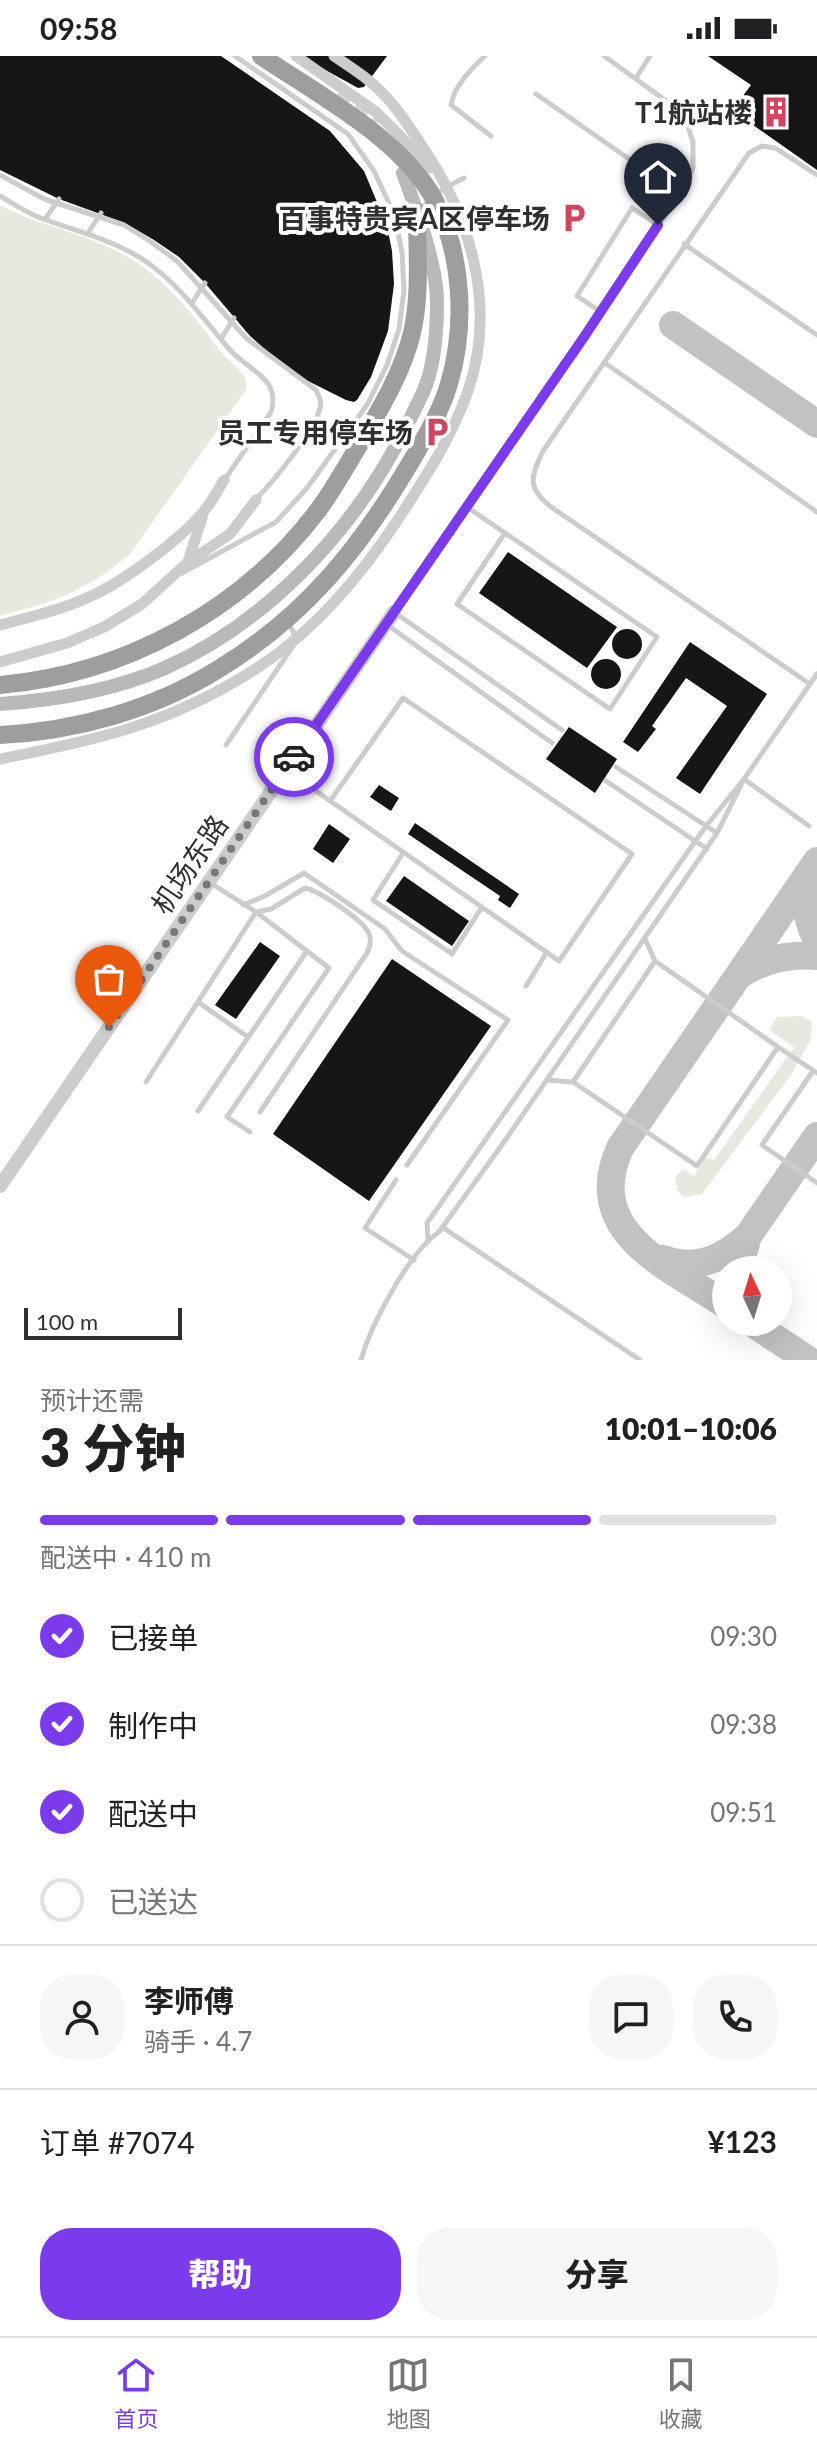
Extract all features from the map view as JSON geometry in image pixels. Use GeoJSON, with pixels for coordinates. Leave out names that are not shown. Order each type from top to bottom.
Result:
{"type":"FeatureCollection","features":[{"type":"Feature","properties":{"kind":"highway"},"geometry":{"type":"LineString","coordinates":[[0,735],[98,721],[175,693],[247,651],[278,628],[322,587],[361,539],[432,425],[448,386],[457,350],[459,299],[443,194],[414,172],[379,136],[261,56]]}},
{"type":"Feature","properties":{"kind":"highway"},"geometry":{"type":"LineString","coordinates":[[0,685],[71,674],[154,645],[239,590],[284,550],[319,508],[342,472],[379,412],[406,355],[417,303],[417,212]]}},
{"type":"Feature","properties":{"kind":"main road"},"geometry":{"type":"LineString","coordinates":[[0,704],[75,696],[122,684],[164,668],[213,643],[265,605],[314,560],[363,502],[397,444],[426,385],[435,346],[437,298],[417,212],[403,173]]}},
{"type":"Feature","properties":{"kind":"street"},"geometry":{"type":"LineString","coordinates":[[0,759],[140,727],[181,711],[256,669],[336,602],[375,555],[451,433],[469,389],[479,325],[476,268],[465,226],[400,136],[376,112],[296,56]]}},
{"type":"Feature","properties":{"kind":"street"},"geometry":{"type":"LineString","coordinates":[[334,56],[385,95],[430,156],[443,194]]}},
{"type":"Feature","properties":{"kind":"street"},"geometry":{"type":"LineString","coordinates":[[400,136],[443,194]]}},
{"type":"Feature","properties":{"kind":"street"},"geometry":{"type":"LineString","coordinates":[[0,625],[63,608],[93,596],[124,577],[183,533],[204,511],[224,480]]}},
{"type":"Feature","properties":{"kind":"street"},"geometry":{"type":"LineString","coordinates":[[0,662],[67,643],[104,627],[142,604],[187,563],[230,534],[256,500]]}},
{"type":"Feature","properties":{"kind":"street"},"geometry":{"type":"LineString","coordinates":[[187,563],[204,511]]}},
{"type":"Feature","properties":{"kind":"street","name":"机场东路"},"geometry":{"type":"LineString","coordinates":[[0,1186],[390,618]]}},
{"type":"Feature","properties":{"kind":"lane"},"geometry":{"type":"LineString","coordinates":[[175,577],[276,522],[307,488],[367,405],[387,365],[399,329],[404,290],[402,252],[394,214],[374,171],[348,134],[235,56]]}},
{"type":"Feature","properties":{"kind":"lane"},"geometry":{"type":"LineString","coordinates":[[485,56],[471,69],[451,105],[491,136]]}},
{"type":"Feature","properties":{"kind":"lane"},"geometry":{"type":"LineString","coordinates":[[390,618],[601,312],[693,168],[693,142],[687,124],[676,108],[616,59],[604,56]]}},
{"type":"Feature","properties":{"kind":"lane"},"geometry":{"type":"LineString","coordinates":[[636,78],[650,56]]}},
{"type":"Feature","properties":{"kind":"lane"},"geometry":{"type":"LineString","coordinates":[[536,94],[679,194]]}},
{"type":"Feature","properties":{"kind":"lane"},"geometry":{"type":"LineString","coordinates":[[810,684],[538,497],[532,481],[540,458],[749,153],[762,146],[775,148],[817,175]]}},
{"type":"Feature","properties":{"kind":"lane"},"geometry":{"type":"LineString","coordinates":[[403,173],[443,194]]}},
{"type":"Feature","properties":{"kind":"lane"},"geometry":{"type":"LineString","coordinates":[[0,175],[44,199],[124,225],[151,242],[177,261],[246,338],[316,390],[321,400],[314,423],[256,500]]}},
{"type":"Feature","properties":{"kind":"lane"},"geometry":{"type":"LineString","coordinates":[[417,212],[464,178]]}},
{"type":"Feature","properties":{"kind":"lane"},"geometry":{"type":"LineString","coordinates":[[0,196],[45,219],[122,247],[160,272],[192,303],[233,353],[269,384],[274,401],[271,412],[224,480]]}},
{"type":"Feature","properties":{"kind":"lane"},"geometry":{"type":"LineString","coordinates":[[45,219],[59,199]]}},
{"type":"Feature","properties":{"kind":"lane"},"geometry":{"type":"LineString","coordinates":[[601,312],[577,296],[632,208],[658,225]]}},
{"type":"Feature","properties":{"kind":"lane"},"geometry":{"type":"LineString","coordinates":[[88,233],[101,213]]}},
{"type":"Feature","properties":{"kind":"lane"},"geometry":{"type":"LineString","coordinates":[[684,244],[817,335]]}},
{"type":"Feature","properties":{"kind":"lane"},"geometry":{"type":"LineString","coordinates":[[192,303],[205,283]]}},
{"type":"Feature","properties":{"kind":"lane"},"geometry":{"type":"LineString","coordinates":[[221,339],[234,318]]}},
{"type":"Feature","properties":{"kind":"lane"},"geometry":{"type":"LineString","coordinates":[[605,363],[817,512]]}},
{"type":"Feature","properties":{"kind":"lane"},"geometry":{"type":"LineString","coordinates":[[467,507],[505,533],[657,637],[610,709],[457,604],[505,533]]}},
{"type":"Feature","properties":{"kind":"lane"},"geometry":{"type":"LineString","coordinates":[[226,745],[293,646],[294,633],[289,624],[265,605]]}},
{"type":"Feature","properties":{"kind":"lane"},"geometry":{"type":"LineString","coordinates":[[289,624],[297,617]]}},
{"type":"Feature","properties":{"kind":"lane"},"geometry":{"type":"LineString","coordinates":[[390,618],[562,730]]}},
{"type":"Feature","properties":{"kind":"lane"},"geometry":{"type":"LineString","coordinates":[[390,618],[552,743]]}},
{"type":"Feature","properties":{"kind":"lane"},"geometry":{"type":"LineString","coordinates":[[428,1239],[427,1223],[706,826],[744,779],[817,674]]}},
{"type":"Feature","properties":{"kind":"lane"},"geometry":{"type":"LineString","coordinates":[[285,770],[559,961],[632,854],[403,698],[330,801]]}},
{"type":"Feature","properties":{"kind":"lane"},"geometry":{"type":"LineString","coordinates":[[616,767],[717,833]]}},
{"type":"Feature","properties":{"kind":"lane"},"geometry":{"type":"LineString","coordinates":[[744,779],[809,826]]}},
{"type":"Feature","properties":{"kind":"lane"},"geometry":{"type":"LineString","coordinates":[[361,1360],[369,1334],[414,1260],[428,1239],[440,1229],[547,1080],[707,849],[744,779]]}},
{"type":"Feature","properties":{"kind":"lane"},"geometry":{"type":"LineString","coordinates":[[606,781],[707,849]]}},
{"type":"Feature","properties":{"kind":"lane"},"geometry":{"type":"LineString","coordinates":[[403,853],[373,900],[452,954],[482,907]]}},
{"type":"Feature","properties":{"kind":"lane"},"geometry":{"type":"LineString","coordinates":[[243,905],[304,873],[385,929],[402,951],[508,1020],[407,1165]]}},
{"type":"Feature","properties":{"kind":"lane"},"geometry":{"type":"LineString","coordinates":[[208,881],[256,912],[329,968],[227,1117],[250,1132]]}},
{"type":"Feature","properties":{"kind":"lane"},"geometry":{"type":"LineString","coordinates":[[146,1082],[256,912],[271,909],[305,888],[315,890],[364,925],[371,943],[260,1112]]}},
{"type":"Feature","properties":{"kind":"lane"},"geometry":{"type":"LineString","coordinates":[[645,938],[655,961],[815,1072],[762,1145],[817,1183]]}},
{"type":"Feature","properties":{"kind":"lane"},"geometry":{"type":"LineString","coordinates":[[198,1111],[307,951]]}},
{"type":"Feature","properties":{"kind":"lane"},"geometry":{"type":"LineString","coordinates":[[526,986],[547,952]]}},
{"type":"Feature","properties":{"kind":"lane"},"geometry":{"type":"LineString","coordinates":[[573,1082],[655,961]]}},
{"type":"Feature","properties":{"kind":"lane"},"geometry":{"type":"LineString","coordinates":[[198,1002],[248,1037]]}},
{"type":"Feature","properties":{"kind":"lane"},"geometry":{"type":"LineString","coordinates":[[547,1080],[573,1082],[697,1166],[778,1047]]}},
{"type":"Feature","properties":{"kind":"lane"},"geometry":{"type":"LineString","coordinates":[[396,1180],[365,1228],[414,1260]]}},
{"type":"Feature","properties":{"kind":"lane"},"geometry":{"type":"LineString","coordinates":[[440,1229],[640,1360]]}},
{"type":"Feature","properties":{"kind":"shaded area"},"geometry":{"type":"Polygon","coordinates":[[[0,205],[115,250],[147,270],[186,308],[242,374],[246,390],[130,554],[99,578],[69,594],[0,616],[0,205]]]}},
{"type":"Feature","properties":{"kind":"shaded area"},"geometry":{"type":"Polygon","coordinates":[[[801,1016],[812,1022],[811,1039],[791,1075],[702,1194],[684,1197],[677,1190],[675,1177],[683,1169],[694,1176],[706,1158],[714,1160],[794,1047],[769,1030],[777,1017],[801,1016]]]}},
{"type":"Feature","properties":{"kind":"building"},"geometry":{"type":"Polygon","coordinates":[[[0,56],[221,56],[330,131],[364,171],[387,226],[392,251],[394,284],[388,331],[371,377],[357,400],[346,400],[308,381],[277,360],[250,336],[179,257],[154,240],[125,223],[59,199],[0,170],[0,56]]]}},
{"type":"Feature","properties":{"kind":"building"},"geometry":{"type":"Polygon","coordinates":[[[300,56],[387,56],[364,87],[358,88],[300,56]]]}},
{"type":"Feature","properties":{"kind":"building","name":"T1航站楼"},"geometry":{"type":"Polygon","coordinates":[[[708,56],[817,56],[817,170],[736,113],[737,104],[751,85],[708,56]]]}},
{"type":"Feature","properties":{"kind":"building"},"geometry":{"type":"Polygon","coordinates":[[[508,552],[617,627],[587,668],[479,593],[508,552]]]}},
{"type":"Feature","properties":{"kind":"building"},"geometry":{"type":"Polygon","coordinates":[[[627,629],[633,630],[641,638],[641,650],[633,658],[627,659],[621,658],[613,650],[612,644],[613,638],[621,630],[627,629]]]}},
{"type":"Feature","properties":{"kind":"building"},"geometry":{"type":"Polygon","coordinates":[[[690,642],[767,694],[700,794],[676,778],[727,706],[686,678],[652,726],[656,729],[638,752],[623,742],[690,642]]]}},
{"type":"Feature","properties":{"kind":"building"},"geometry":{"type":"Polygon","coordinates":[[[606,659],[612,660],[620,668],[620,680],[612,688],[606,689],[600,688],[592,680],[591,674],[592,668],[600,660],[606,659]]]}},
{"type":"Feature","properties":{"kind":"building"},"geometry":{"type":"Polygon","coordinates":[[[569,727],[617,759],[595,793],[546,759],[569,727]]]}},
{"type":"Feature","properties":{"kind":"building"},"geometry":{"type":"Polygon","coordinates":[[[379,785],[399,798],[391,811],[370,797],[379,785]]]}},
{"type":"Feature","properties":{"kind":"building"},"geometry":{"type":"Polygon","coordinates":[[[415,823],[519,894],[510,908],[498,900],[500,896],[408,834],[415,823]]]}},
{"type":"Feature","properties":{"kind":"building"},"geometry":{"type":"Polygon","coordinates":[[[329,824],[350,839],[333,863],[313,849],[329,824]]]}},
{"type":"Feature","properties":{"kind":"building"},"geometry":{"type":"Polygon","coordinates":[[[404,876],[469,921],[452,946],[386,901],[404,876]]]}},
{"type":"Feature","properties":{"kind":"building"},"geometry":{"type":"Polygon","coordinates":[[[260,942],[280,956],[236,1019],[215,1005],[260,942]]]}},
{"type":"Feature","properties":{"kind":"building"},"geometry":{"type":"Polygon","coordinates":[[[392,959],[491,1026],[369,1201],[273,1134],[392,959]]]}},
{"type":"Feature","properties":{"kind":"taxiway"},"geometry":{"type":"LineString","coordinates":[[673,325],[817,424]]}},
{"type":"Feature","properties":{"kind":"taxiway"},"geometry":{"type":"LineString","coordinates":[[712,1296],[657,1261],[637,1244],[622,1225],[612,1203],[611,1178],[620,1148],[817,861]]}},
{"type":"Feature","properties":{"kind":"taxiway"},"geometry":{"type":"LineString","coordinates":[[810,872],[807,907],[817,940]]}},
{"type":"Feature","properties":{"kind":"taxiway"},"geometry":{"type":"LineString","coordinates":[[741,974],[778,959],[817,956]]}},
{"type":"Feature","properties":{"kind":"taxiway"},"geometry":{"type":"LineString","coordinates":[[748,1236],[817,1136]]}},
{"type":"Feature","properties":{"kind":"taxiway"},"geometry":{"type":"LineString","coordinates":[[721,1256],[748,1236],[742,1256]]}},
{"type":"Feature","properties":{"kind":"taxiway"},"geometry":{"type":"LineString","coordinates":[[663,1259],[687,1264],[712,1260]]}},
{"type":"Feature","properties":{"kind":"taxiway"},"geometry":{"type":"LineString","coordinates":[[772,1336],[808,1360]]}},
{"type":"Feature","properties":{"kind":"tunnel"},"geometry":{"type":"LineString","coordinates":[[340,92],[373,126]]}},
{"type":"Feature","properties":{"kind":"way so far"},"geometry":{"type":"LineString","coordinates":[[109,1027],[294,757]]}},
{"type":"Feature","properties":{"kind":"place","name":"T1航站楼"},"geometry":{"type":"Point","coordinates":[776,112]}},
{"type":"Feature","properties":{"kind":"place","name":"百事特贵宾A区停车场"},"geometry":{"type":"Point","coordinates":[574,218]}},
{"type":"Feature","properties":{"kind":"place","name":"员工专用停车场"},"geometry":{"type":"Point","coordinates":[437,432]}},
{"type":"Feature","properties":{"kind":"route"},"geometry":{"type":"LineString","coordinates":[[294,757],[658,225]]}}]}
